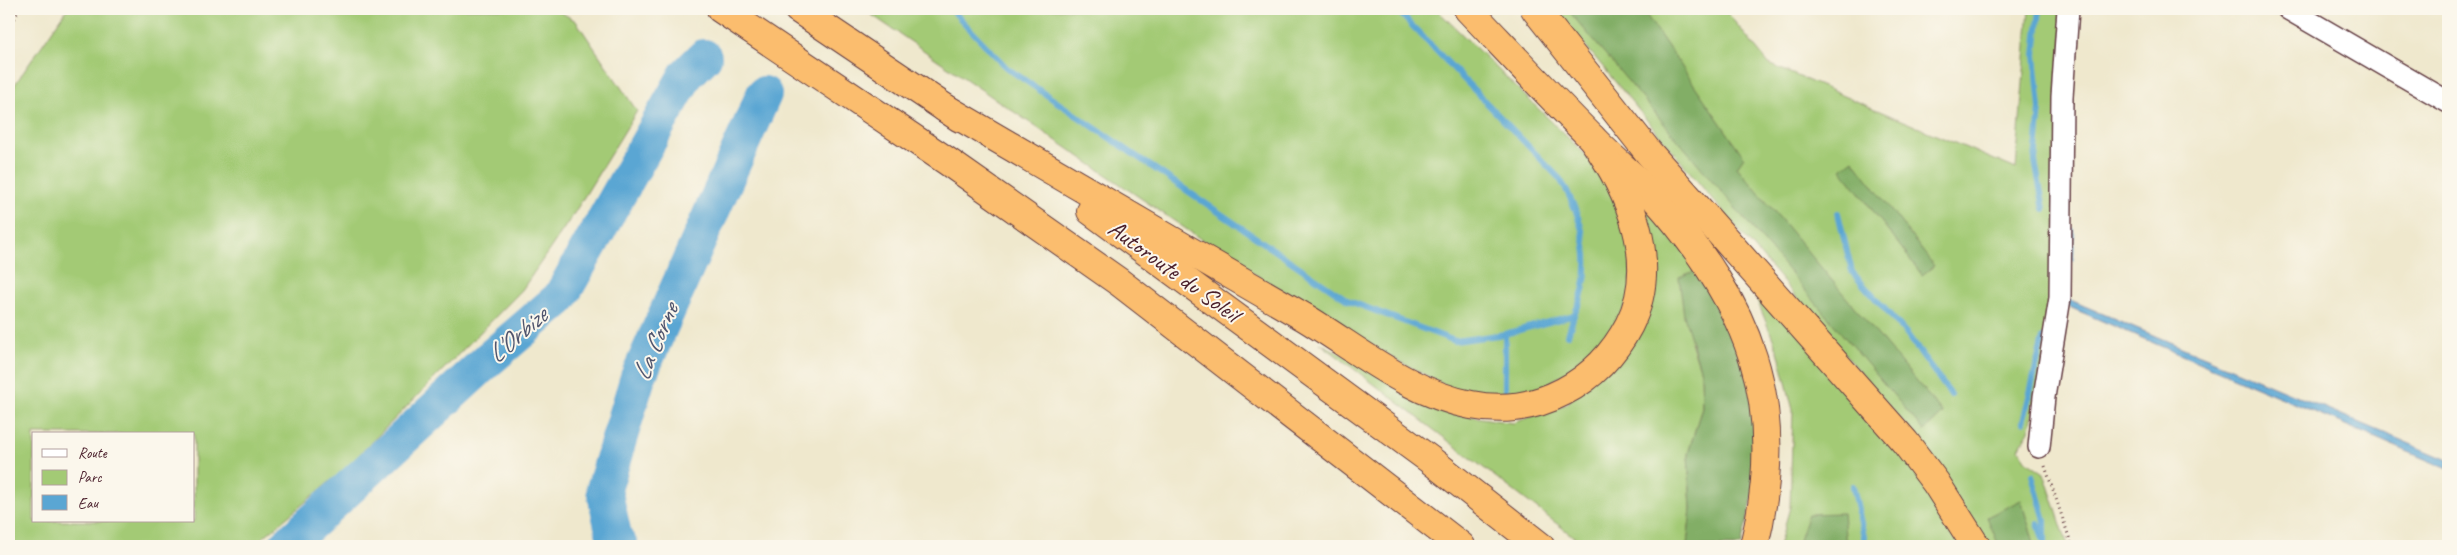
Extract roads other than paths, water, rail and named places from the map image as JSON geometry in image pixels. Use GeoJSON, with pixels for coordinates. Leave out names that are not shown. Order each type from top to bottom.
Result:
{"type":"FeatureCollection","features":[{"type":"Feature","properties":{"kind":"highway","name":"Autoroute du Soleil"},"geometry":{"type":"LineString","coordinates":[[721,9],[810,67],[1119,282],[1461,546]]}},
{"type":"Feature","properties":{"kind":"highway","name":"Autoroute du Soleil"},"geometry":{"type":"LineString","coordinates":[[798,9],[945,108],[1199,289],[1429,459],[1540,546]]}},
{"type":"Feature","properties":{"kind":"highway"},"geometry":{"type":"LineString","coordinates":[[1468,9],[1592,138],[1654,197],[1690,242],[1731,304],[1750,347],[1761,381],[1767,447],[1765,478],[1754,546]]}},
{"type":"Feature","properties":{"kind":"highway"},"geometry":{"type":"LineString","coordinates":[[1535,9],[1649,154],[1905,442],[1936,483],[1976,546]]}},
{"type":"Feature","properties":{"kind":"highway"},"geometry":{"type":"LineString","coordinates":[[945,108],[1328,331],[1416,386],[1454,400],[1486,407],[1517,407],[1536,403],[1566,392],[1580,383],[1601,364],[1611,352],[1634,312],[1640,281],[1637,229],[1616,175],[1592,138]]}},
{"type":"Feature","properties":{"kind":"highway"},"geometry":{"type":"LineString","coordinates":[[1649,154],[1744,302],[1771,366],[1779,417],[1780,450],[1778,485],[1767,546]]}},
{"type":"Feature","properties":{"kind":"street"},"geometry":{"type":"LineString","coordinates":[[2039,447],[2044,397],[2060,298],[2062,97],[2068,9]]}},
{"type":"Feature","properties":{"kind":"street"},"geometry":{"type":"LineString","coordinates":[[2288,9],[2448,102]]}},
{"type":"Feature","properties":{"kind":"water"},"geometry":{"type":"Polygon","coordinates":[[[2068,299],[2448,460],[2448,469],[2067,306],[2068,299]]]}},
{"type":"Feature","properties":{"kind":"waterway"},"geometry":{"type":"LineString","coordinates":[[951,9],[1007,68],[1349,301],[1455,341],[1505,334]]}},
{"type":"Feature","properties":{"kind":"waterway"},"geometry":{"type":"LineString","coordinates":[[1396,9],[1560,179],[1576,212],[1585,246],[1585,281],[1574,315]]}},
{"type":"Feature","properties":{"kind":"waterway"},"geometry":{"type":"LineString","coordinates":[[2040,9],[2035,55],[2040,108],[2035,161],[2044,209]]}},
{"type":"Feature","properties":{"kind":"waterway","name":"L'Orbize"},"geometry":{"type":"LineString","coordinates":[[286,546],[489,359],[560,298],[686,75],[704,57]]}},
{"type":"Feature","properties":{"kind":"waterway","name":"La Corne"},"geometry":{"type":"LineString","coordinates":[[620,546],[615,540],[604,489],[638,377],[764,94]]}},
{"type":"Feature","properties":{"kind":"waterway"},"geometry":{"type":"LineString","coordinates":[[1838,213],[1852,272],[1907,334],[1951,395]]}},
{"type":"Feature","properties":{"kind":"waterway"},"geometry":{"type":"LineString","coordinates":[[2071,258],[2072,231]]}},
{"type":"Feature","properties":{"kind":"waterway"},"geometry":{"type":"LineString","coordinates":[[1505,389],[1505,334],[1574,315],[1568,335]]}},
{"type":"Feature","properties":{"kind":"waterway"},"geometry":{"type":"LineString","coordinates":[[2023,422],[2043,338]]}},
{"type":"Feature","properties":{"kind":"waterway"},"geometry":{"type":"LineString","coordinates":[[2032,475],[2045,520],[2045,544]]}},
{"type":"Feature","properties":{"kind":"waterway"},"geometry":{"type":"LineString","coordinates":[[1853,486],[1866,546]]}},
{"type":"Feature","properties":{"kind":"waterway"},"geometry":{"type":"LineString","coordinates":[[2038,523],[2043,539]]}}]}
